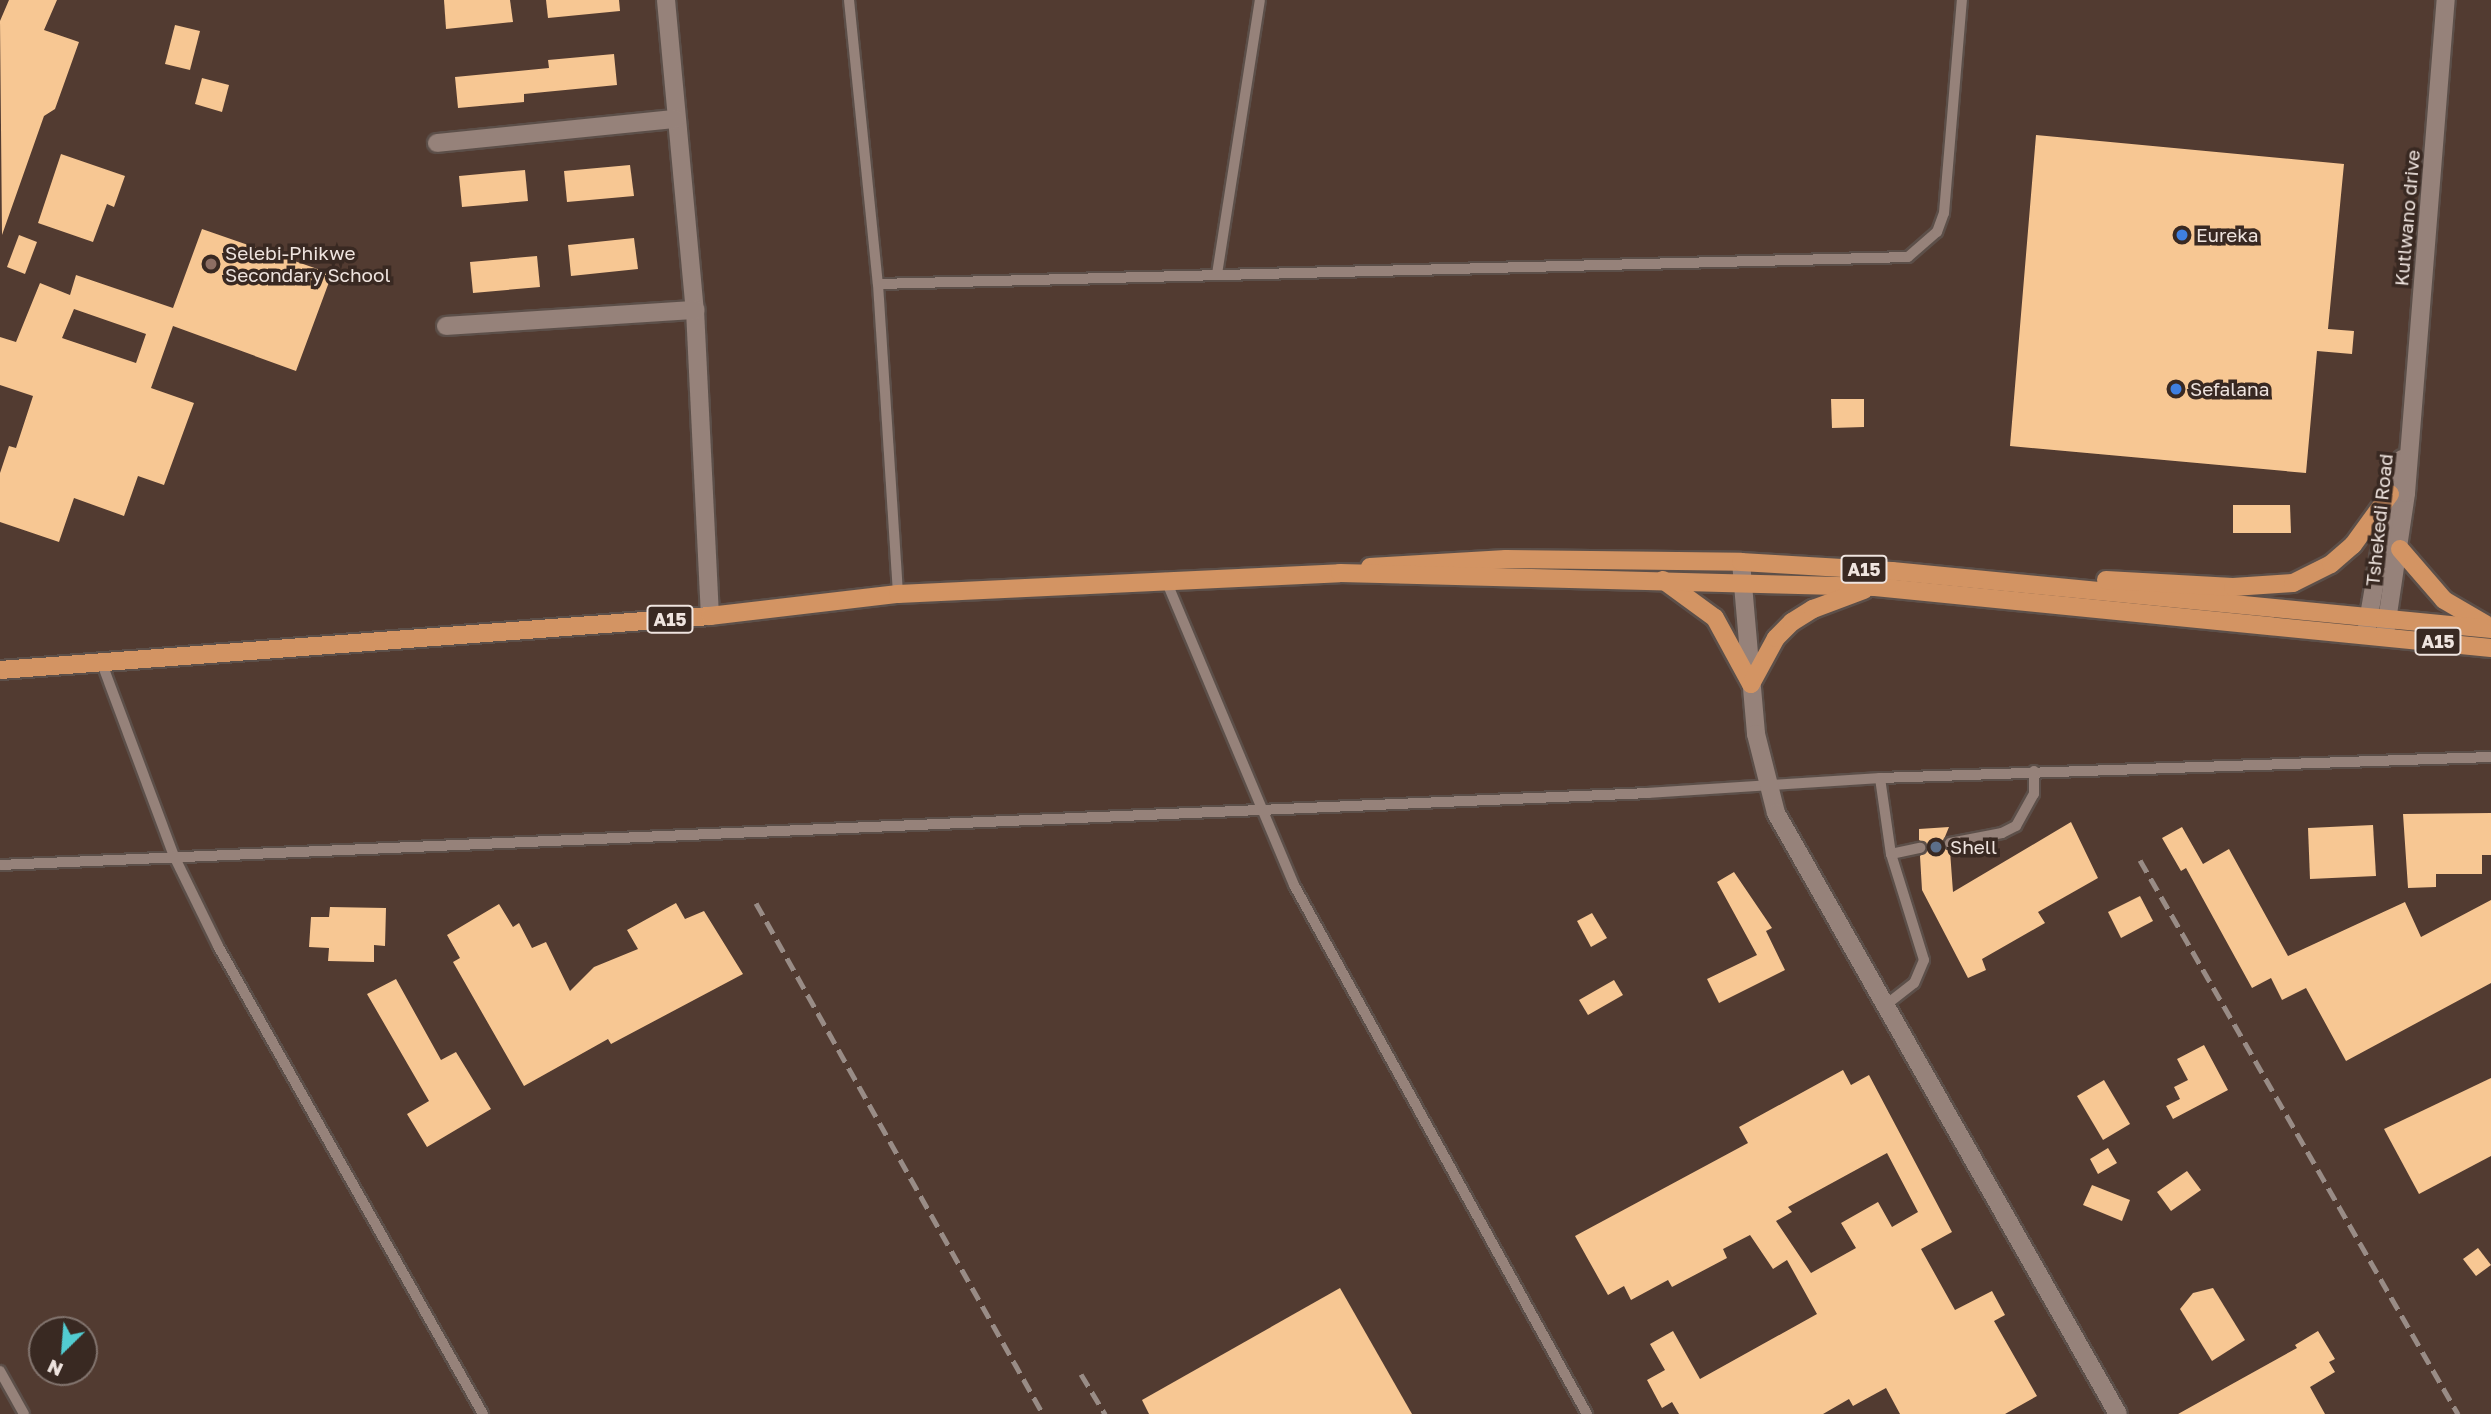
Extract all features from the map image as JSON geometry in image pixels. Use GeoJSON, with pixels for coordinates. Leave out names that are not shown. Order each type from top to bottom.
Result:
{"type":"FeatureCollection","features":[{"type":"Feature","properties":{"kind":"main road"},"geometry":{"type":"LineString","coordinates":[[2062,588],[2092,580],[2233,587],[2293,583],[2331,564],[2353,545],[2390,494]]}},
{"type":"Feature","properties":{"kind":"main road"},"geometry":{"type":"LineString","coordinates":[[2400,549],[2444,600],[2491,628]]}},
{"type":"Feature","properties":{"kind":"main road","name":"A15"},"geometry":{"type":"LineString","coordinates":[[1340,573],[1406,563],[1506,559],[1741,571],[1892,571],[2377,625],[2491,648]]}},
{"type":"Feature","properties":{"kind":"main road","name":"A15"},"geometry":{"type":"LineString","coordinates":[[0,670],[710,616],[898,594],[1165,578],[1340,573],[1661,579],[1741,571],[1875,587],[2377,625],[2491,628]]}},
{"type":"Feature","properties":{"kind":"main road"},"geometry":{"type":"LineString","coordinates":[[1661,579],[1715,618],[1751,684]]}},
{"type":"Feature","properties":{"kind":"main road"},"geometry":{"type":"LineString","coordinates":[[1751,684],[1776,638],[1792,622],[1813,609],[1875,587]]}},
{"type":"Feature","properties":{"kind":"street"},"geometry":{"type":"LineString","coordinates":[[666,0],[675,119],[695,310],[710,616]]}},
{"type":"Feature","properties":{"kind":"street","name":"Kutlwano drive"},"geometry":{"type":"LineString","coordinates":[[2408,439],[2446,0]]}},
{"type":"Feature","properties":{"kind":"street"},"geometry":{"type":"LineString","coordinates":[[437,143],[675,119]]}},
{"type":"Feature","properties":{"kind":"street"},"geometry":{"type":"LineString","coordinates":[[446,327],[695,310]]}},
{"type":"Feature","properties":{"kind":"street","name":"Tshekedi Road"},"geometry":{"type":"LineString","coordinates":[[2377,625],[2390,494],[2408,439]]}},
{"type":"Feature","properties":{"kind":"street","name":"Tshekedi Road"},"geometry":{"type":"LineString","coordinates":[[2377,625],[2400,549],[2408,439]]}},
{"type":"Feature","properties":{"kind":"street"},"geometry":{"type":"LineString","coordinates":[[1741,571],[1751,684],[1766,786],[1776,813],[2118,1414]]}},
{"type":"Feature","properties":{"kind":"lane"},"geometry":{"type":"LineString","coordinates":[[849,0],[878,284],[898,594]]}},
{"type":"Feature","properties":{"kind":"lane"},"geometry":{"type":"LineString","coordinates":[[1217,274],[1260,0]]}},
{"type":"Feature","properties":{"kind":"lane"},"geometry":{"type":"LineString","coordinates":[[878,284],[1217,274],[1361,274],[1908,257],[1937,233],[1944,213],[1962,0]]}},
{"type":"Feature","properties":{"kind":"lane"},"geometry":{"type":"LineString","coordinates":[[1165,578],[1300,897],[1587,1414]]}},
{"type":"Feature","properties":{"kind":"lane"},"geometry":{"type":"LineString","coordinates":[[101,661],[174,856],[218,946],[483,1414]]}},
{"type":"Feature","properties":{"kind":"lane"},"geometry":{"type":"LineString","coordinates":[[0,865],[1766,786],[2034,771],[2491,757]]}},
{"type":"Feature","properties":{"kind":"lane"},"geometry":{"type":"LineString","coordinates":[[1950,843],[2002,834],[2016,826],[2034,794],[2034,771]]}},
{"type":"Feature","properties":{"kind":"lane"},"geometry":{"type":"LineString","coordinates":[[1880,778],[1891,854],[1924,960],[1914,983],[1885,1006]]}},
{"type":"Feature","properties":{"kind":"lane"},"geometry":{"type":"LineString","coordinates":[[1891,854],[1920,848]]}},
{"type":"Feature","properties":{"kind":"lane"},"geometry":{"type":"LineString","coordinates":[[0,1371],[24,1414]]}},
{"type":"Feature","properties":{"kind":"shaded area"},"geometry":{"type":"Polygon","coordinates":[[[0,0],[2491,0],[2491,1414],[0,1414],[0,0]]]}},
{"type":"Feature","properties":{"kind":"building"},"geometry":{"type":"Polygon","coordinates":[[[9,0],[57,0],[44,30],[79,42],[55,109],[44,116],[2,235],[0,21],[9,0]]]}},
{"type":"Feature","properties":{"kind":"building"},"geometry":{"type":"Polygon","coordinates":[[[444,0],[510,0],[513,22],[446,29],[444,0]]]}},
{"type":"Feature","properties":{"kind":"building"},"geometry":{"type":"Polygon","coordinates":[[[546,0],[619,0],[620,11],[548,18],[546,0]]]}},
{"type":"Feature","properties":{"kind":"building"},"geometry":{"type":"Polygon","coordinates":[[[175,25],[200,31],[190,70],[165,64],[175,25]]]}},
{"type":"Feature","properties":{"kind":"building"},"geometry":{"type":"Polygon","coordinates":[[[614,54],[617,85],[524,94],[524,102],[458,108],[455,77],[549,68],[548,60],[614,54]]]}},
{"type":"Feature","properties":{"kind":"building"},"geometry":{"type":"Polygon","coordinates":[[[202,78],[229,85],[222,112],[195,104],[202,78]]]}},
{"type":"Feature","properties":{"kind":"building"},"geometry":{"type":"Polygon","coordinates":[[[2036,135],[2344,164],[2328,329],[2354,331],[2352,354],[2317,351],[2306,473],[2010,446],[2036,135]]]}},
{"type":"Feature","properties":{"kind":"building"},"geometry":{"type":"Polygon","coordinates":[[[61,154],[125,176],[114,207],[107,204],[93,242],[38,223],[61,154]]]}},
{"type":"Feature","properties":{"kind":"building"},"geometry":{"type":"Polygon","coordinates":[[[630,165],[634,196],[567,202],[564,171],[630,165]]]}},
{"type":"Feature","properties":{"kind":"building"},"geometry":{"type":"Polygon","coordinates":[[[525,170],[528,201],[462,207],[459,176],[525,170]]]}},
{"type":"Feature","properties":{"kind":"building"},"geometry":{"type":"Polygon","coordinates":[[[202,229],[332,274],[296,371],[173,326],[151,388],[194,403],[164,485],[138,476],[124,516],[74,498],[59,542],[0,522],[0,473],[9,446],[16,448],[33,396],[0,385],[0,337],[16,342],[40,283],[70,295],[76,275],[173,308],[202,229]],[[74,309],[62,338],[136,363],[146,334],[74,309]]]}},
{"type":"Feature","properties":{"kind":"building"},"geometry":{"type":"Polygon","coordinates":[[[19,235],[37,242],[25,274],[7,267],[19,235]]]}},
{"type":"Feature","properties":{"kind":"building"},"geometry":{"type":"Polygon","coordinates":[[[634,238],[638,269],[571,276],[568,245],[634,238]]]}},
{"type":"Feature","properties":{"kind":"building"},"geometry":{"type":"Polygon","coordinates":[[[537,256],[540,287],[473,293],[470,262],[537,256]]]}},
{"type":"Feature","properties":{"kind":"building"},"geometry":{"type":"Polygon","coordinates":[[[1831,399],[1864,399],[1864,427],[1832,428],[1831,399]]]}},
{"type":"Feature","properties":{"kind":"building"},"geometry":{"type":"Polygon","coordinates":[[[2233,505],[2290,505],[2291,533],[2233,533],[2233,505]]]}},
{"type":"Feature","properties":{"kind":"building"},"geometry":{"type":"Polygon","coordinates":[[[2491,813],[2491,855],[2482,855],[2482,874],[2436,874],[2436,887],[2408,888],[2403,814],[2491,813]]]}},
{"type":"Feature","properties":{"kind":"building"},"geometry":{"type":"Polygon","coordinates":[[[2071,822],[2098,878],[2038,912],[2045,923],[1982,959],[1986,970],[1968,978],[1922,890],[1920,856],[1928,847],[1919,840],[1919,829],[1949,827],[1942,844],[1950,851],[1953,892],[2071,822]]]}},
{"type":"Feature","properties":{"kind":"building"},"geometry":{"type":"Polygon","coordinates":[[[2373,825],[2376,876],[2310,879],[2308,828],[2373,825]]]}},
{"type":"Feature","properties":{"kind":"building"},"geometry":{"type":"Polygon","coordinates":[[[2182,827],[2203,864],[2229,849],[2288,956],[2405,902],[2421,937],[2491,900],[2491,983],[2346,1061],[2306,988],[2282,1000],[2271,978],[2252,988],[2186,868],[2181,871],[2162,838],[2182,827]]]}},
{"type":"Feature","properties":{"kind":"building"},"geometry":{"type":"Polygon","coordinates":[[[1734,872],[1772,928],[1766,931],[1785,970],[1719,1003],[1707,979],[1757,955],[1717,882],[1734,872]]]}},
{"type":"Feature","properties":{"kind":"building"},"geometry":{"type":"Polygon","coordinates":[[[2140,896],[2153,921],[2121,938],[2108,912],[2140,896]]]}},
{"type":"Feature","properties":{"kind":"building"},"geometry":{"type":"Polygon","coordinates":[[[676,903],[685,919],[704,911],[743,974],[611,1044],[608,1039],[524,1086],[453,962],[460,958],[447,935],[499,904],[513,927],[519,923],[532,948],[546,942],[570,991],[594,967],[638,949],[627,930],[676,903]]]}},
{"type":"Feature","properties":{"kind":"building"},"geometry":{"type":"Polygon","coordinates":[[[330,907],[386,908],[385,946],[374,945],[374,962],[328,961],[329,948],[309,947],[311,917],[329,917],[330,907]]]}},
{"type":"Feature","properties":{"kind":"building"},"geometry":{"type":"Polygon","coordinates":[[[1592,913],[1607,938],[1591,947],[1577,921],[1592,913]]]}},
{"type":"Feature","properties":{"kind":"building"},"geometry":{"type":"Polygon","coordinates":[[[396,979],[441,1060],[456,1052],[491,1109],[427,1147],[407,1114],[429,1101],[367,994],[396,979]]]}},
{"type":"Feature","properties":{"kind":"building"},"geometry":{"type":"Polygon","coordinates":[[[1614,980],[1623,995],[1588,1015],[1579,1000],[1614,980]]]}},
{"type":"Feature","properties":{"kind":"building"},"geometry":{"type":"Polygon","coordinates":[[[2204,1045],[2228,1090],[2173,1119],[2166,1106],[2180,1099],[2174,1087],[2188,1080],[2177,1059],[2204,1045]]]}},
{"type":"Feature","properties":{"kind":"building"},"geometry":{"type":"Polygon","coordinates":[[[1843,1070],[1851,1085],[1869,1075],[1952,1232],[1921,1249],[1955,1310],[1992,1291],[2005,1315],[1994,1321],[2037,1396],[2005,1414],[1900,1414],[1886,1388],[1853,1406],[1849,1399],[1823,1414],[1679,1414],[1672,1402],[1662,1408],[1647,1380],[1665,1370],[1650,1344],[1673,1331],[1700,1379],[1817,1314],[1787,1260],[1773,1269],[1750,1235],[1723,1249],[1727,1258],[1672,1287],[1668,1280],[1631,1300],[1624,1286],[1608,1295],[1575,1236],[1748,1143],[1739,1127],[1843,1070]],[[1887,1153],[1788,1207],[1792,1212],[1776,1221],[1811,1273],[1856,1248],[1841,1223],[1878,1202],[1892,1227],[1918,1212],[1887,1153]]]}},
{"type":"Feature","properties":{"kind":"building"},"geometry":{"type":"Polygon","coordinates":[[[2491,1078],[2491,1156],[2419,1194],[2384,1129],[2491,1078]]]}},
{"type":"Feature","properties":{"kind":"building"},"geometry":{"type":"Polygon","coordinates":[[[2104,1080],[2130,1124],[2103,1140],[2077,1096],[2104,1080]]]}},
{"type":"Feature","properties":{"kind":"building"},"geometry":{"type":"Polygon","coordinates":[[[2108,1148],[2117,1163],[2098,1174],[2090,1159],[2108,1148]]]}},
{"type":"Feature","properties":{"kind":"building"},"geometry":{"type":"Polygon","coordinates":[[[2187,1171],[2201,1190],[2171,1211],[2157,1192],[2187,1171]]]}},
{"type":"Feature","properties":{"kind":"building"},"geometry":{"type":"Polygon","coordinates":[[[2092,1185],[2130,1200],[2122,1221],[2083,1205],[2092,1185]]]}},
{"type":"Feature","properties":{"kind":"building"},"geometry":{"type":"Polygon","coordinates":[[[2478,1248],[2491,1265],[2476,1276],[2463,1259],[2478,1248]]]}},
{"type":"Feature","properties":{"kind":"building"},"geometry":{"type":"Polygon","coordinates":[[[1340,1288],[1412,1414],[1149,1414],[1142,1400],[1340,1288]]]}},
{"type":"Feature","properties":{"kind":"building"},"geometry":{"type":"Polygon","coordinates":[[[2213,1288],[2245,1340],[2212,1361],[2180,1309],[2193,1293],[2213,1288]]]}},
{"type":"Feature","properties":{"kind":"building"},"geometry":{"type":"Polygon","coordinates":[[[2318,1331],[2335,1359],[2329,1362],[2335,1372],[2310,1387],[2325,1414],[2178,1414],[2297,1348],[2295,1345],[2318,1331]]]}},
{"type":"Feature","properties":{"kind":"railway"},"geometry":{"type":"LineString","coordinates":[[2140,860],[2458,1414]]}},
{"type":"Feature","properties":{"kind":"railway"},"geometry":{"type":"LineString","coordinates":[[756,903],[1043,1414]]}},
{"type":"Feature","properties":{"kind":"railway"},"geometry":{"type":"LineString","coordinates":[[1081,1374],[1105,1414]]}},
{"type":"Feature","properties":{"kind":"place","name":"Eureka"},"geometry":{"type":"Point","coordinates":[2182,235]}},
{"type":"Feature","properties":{"kind":"place","name":"Selebi-Phikwe Secondary School"},"geometry":{"type":"Point","coordinates":[211,264]}},
{"type":"Feature","properties":{"kind":"place","name":"Sefalana"},"geometry":{"type":"Point","coordinates":[2176,389]}},
{"type":"Feature","properties":{"kind":"place","name":"Shell"},"geometry":{"type":"Point","coordinates":[1936,847]}}]}
